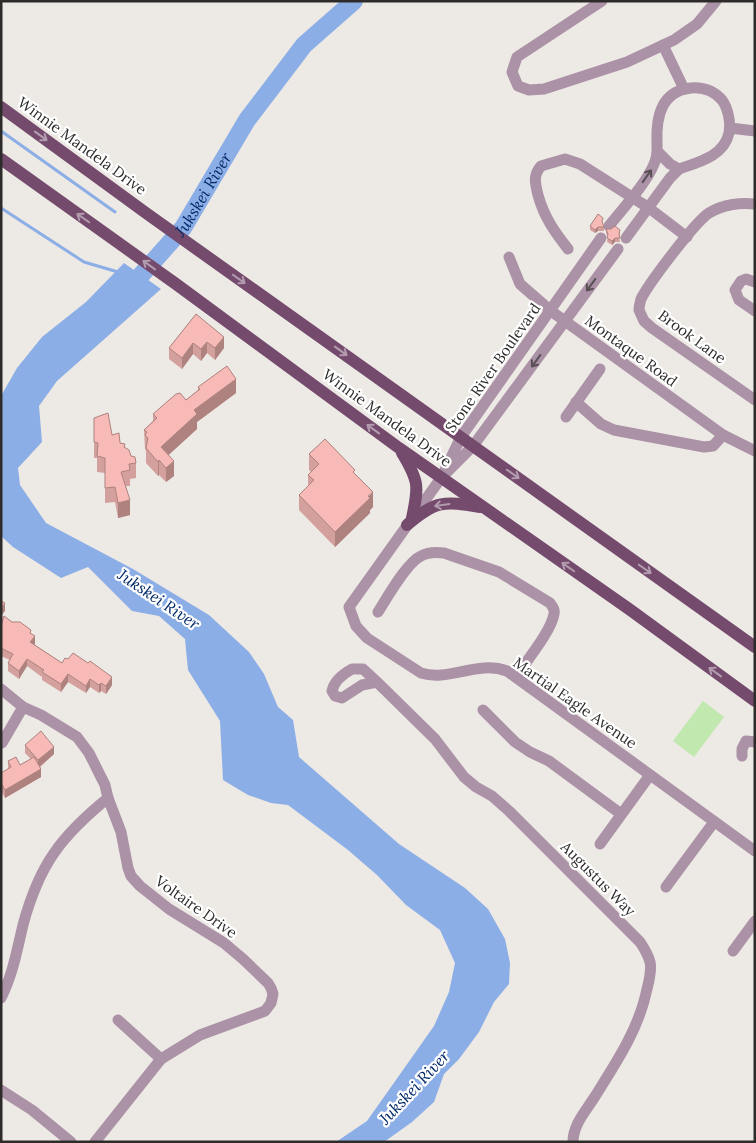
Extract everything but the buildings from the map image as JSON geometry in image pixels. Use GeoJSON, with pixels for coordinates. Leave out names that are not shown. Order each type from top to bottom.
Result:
{"type":"FeatureCollection","features":[{"type":"Feature","properties":{"kind":"main road","name":"Winnie Mandela Drive"},"geometry":{"type":"LineString","coordinates":[[1,107],[199,251],[755,647]]}},
{"type":"Feature","properties":{"kind":"main road","name":"Winnie Mandela Drive"},"geometry":{"type":"LineString","coordinates":[[1,160],[176,284],[399,448],[629,609],[755,701]]}},
{"type":"Feature","properties":{"kind":"main road"},"geometry":{"type":"LineString","coordinates":[[399,448],[413,470],[417,482],[417,493],[410,522]]}},
{"type":"Feature","properties":{"kind":"main road"},"geometry":{"type":"LineString","coordinates":[[410,522],[423,511],[442,504],[483,507]]}},
{"type":"Feature","properties":{"kind":"street"},"geometry":{"type":"LineString","coordinates":[[602,1],[517,58],[512,72],[518,86],[529,90],[556,86],[627,62],[686,33],[697,24],[716,1]]}},
{"type":"Feature","properties":{"kind":"street"},"geometry":{"type":"LineString","coordinates":[[664,45],[684,89]]}},
{"type":"Feature","properties":{"kind":"street"},"geometry":{"type":"LineString","coordinates":[[609,226],[651,171],[658,152],[657,142],[661,109],[669,97],[684,89],[699,87],[718,96],[727,110],[730,128],[726,142],[719,151],[701,162],[679,169],[670,178],[626,238]]}},
{"type":"Feature","properties":{"kind":"street"},"geometry":{"type":"LineString","coordinates":[[730,128],[755,131]]}},
{"type":"Feature","properties":{"kind":"street"},"geometry":{"type":"LineString","coordinates":[[658,152],[670,164],[679,169]]}},
{"type":"Feature","properties":{"kind":"street"},"geometry":{"type":"LineString","coordinates":[[568,248],[551,228],[542,211],[535,183],[535,176],[541,166],[556,160],[572,160],[608,180],[687,237]]}},
{"type":"Feature","properties":{"kind":"street","name":"Brook Lane"},"geometry":{"type":"LineString","coordinates":[[755,204],[738,204],[719,208],[708,214],[687,237],[642,298],[639,310],[640,316],[652,328],[755,400]]}},
{"type":"Feature","properties":{"kind":"street","name":"Stone River Boulevard"},"geometry":{"type":"LineString","coordinates":[[441,478],[461,437],[601,238]]}},
{"type":"Feature","properties":{"kind":"street","name":"Stone River Boulevard"},"geometry":{"type":"LineString","coordinates":[[441,478],[473,446],[618,249]]}},
{"type":"Feature","properties":{"kind":"street","name":"Montaque Road"},"geometry":{"type":"LineString","coordinates":[[509,257],[520,284],[551,311],[723,435],[755,451]]}},
{"type":"Feature","properties":{"kind":"street"},"geometry":{"type":"LineString","coordinates":[[755,282],[746,279],[741,281],[736,290],[739,300],[755,311]]}},
{"type":"Feature","properties":{"kind":"street"},"geometry":{"type":"LineString","coordinates":[[566,417],[600,369]]}},
{"type":"Feature","properties":{"kind":"street"},"geometry":{"type":"LineString","coordinates":[[576,402],[601,424],[614,430],[704,447],[713,446],[723,435]]}},
{"type":"Feature","properties":{"kind":"street"},"geometry":{"type":"LineString","coordinates":[[410,522],[441,478]]}},
{"type":"Feature","properties":{"kind":"street","name":"Martial Eagle Avenue"},"geometry":{"type":"LineString","coordinates":[[410,522],[349,607],[356,626],[367,638],[421,673],[428,675],[486,667],[507,671],[755,851]]}},
{"type":"Feature","properties":{"kind":"street"},"geometry":{"type":"LineString","coordinates":[[378,612],[409,565],[420,556],[437,552],[444,553],[499,572],[550,603],[554,611],[544,636],[516,677]]}},
{"type":"Feature","properties":{"kind":"street","name":"Augustus Way"},"geometry":{"type":"LineString","coordinates":[[342,676],[356,668],[366,671],[435,739],[464,777],[476,787],[492,796],[509,811],[640,942],[646,951],[651,964],[650,978],[645,1000],[635,1027],[617,1062],[581,1116],[572,1142]]}},
{"type":"Feature","properties":{"kind":"street"},"geometry":{"type":"LineString","coordinates":[[355,689],[342,676],[332,689],[335,696],[342,698],[362,685],[377,682]]}},
{"type":"Feature","properties":{"kind":"street"},"geometry":{"type":"LineString","coordinates":[[1,689],[23,707],[41,715],[77,737],[98,768],[108,798],[62,840],[46,863],[35,886],[24,922],[14,967],[1,998]]}},
{"type":"Feature","properties":{"kind":"street"},"geometry":{"type":"LineString","coordinates":[[2,743],[23,707]]}},
{"type":"Feature","properties":{"kind":"street"},"geometry":{"type":"LineString","coordinates":[[483,710],[515,742],[549,761],[621,814]]}},
{"type":"Feature","properties":{"kind":"street"},"geometry":{"type":"LineString","coordinates":[[742,756],[742,749],[746,741],[755,742]]}},
{"type":"Feature","properties":{"kind":"street"},"geometry":{"type":"LineString","coordinates":[[600,844],[650,775]]}},
{"type":"Feature","properties":{"kind":"street","name":"Voltaire Drive"},"geometry":{"type":"LineString","coordinates":[[95,1142],[161,1060],[200,1035],[265,1011],[271,1003],[273,994],[268,983],[244,959],[153,897],[131,876],[121,832],[108,798]]}},
{"type":"Feature","properties":{"kind":"street"},"geometry":{"type":"LineString","coordinates":[[666,887],[714,822]]}},
{"type":"Feature","properties":{"kind":"street"},"geometry":{"type":"LineString","coordinates":[[733,951],[755,921]]}},
{"type":"Feature","properties":{"kind":"street"},"geometry":{"type":"LineString","coordinates":[[118,1020],[161,1060]]}},
{"type":"Feature","properties":{"kind":"street"},"geometry":{"type":"LineString","coordinates":[[1,1090],[32,1110],[71,1142]]}},
{"type":"Feature","properties":{"kind":"green space"},"geometry":{"type":"Polygon","coordinates":[[[703,701],[724,717],[694,757],[673,741],[703,701]]]}},
{"type":"Feature","properties":{"kind":"water"},"geometry":{"type":"Polygon","coordinates":[[[124,263],[161,289],[57,381],[39,406],[42,442],[18,468],[20,485],[46,523],[133,569],[209,615],[249,652],[264,674],[278,707],[293,720],[299,757],[399,844],[465,888],[488,909],[505,939],[510,963],[509,984],[494,1002],[479,1032],[459,1059],[444,1074],[434,1102],[412,1122],[384,1142],[336,1142],[367,1121],[434,1026],[449,992],[455,963],[440,930],[406,905],[377,875],[348,850],[288,805],[271,803],[248,795],[223,780],[220,721],[188,670],[185,639],[159,616],[132,611],[88,567],[61,578],[13,547],[1,536],[1,396],[17,368],[42,337],[86,302],[124,263]]]}},
{"type":"Feature","properties":{"kind":"waterway","name":"Jukskei River"},"geometry":{"type":"LineString","coordinates":[[126,292],[183,228],[247,120],[304,45],[354,1]]}},
{"type":"Feature","properties":{"kind":"waterway"},"geometry":{"type":"LineString","coordinates":[[1,131],[115,212]]}},
{"type":"Feature","properties":{"kind":"waterway"},"geometry":{"type":"LineString","coordinates":[[1,208],[84,262],[118,272]]}}]}
